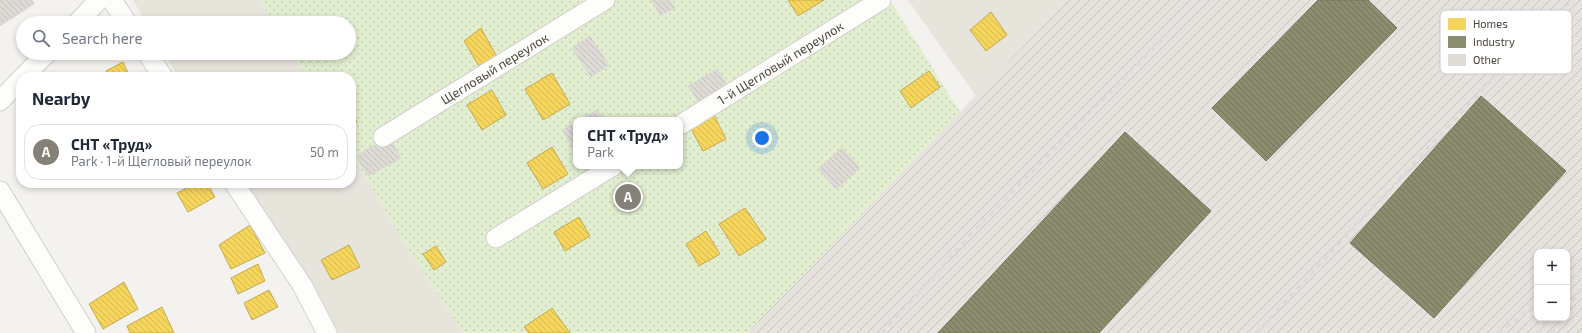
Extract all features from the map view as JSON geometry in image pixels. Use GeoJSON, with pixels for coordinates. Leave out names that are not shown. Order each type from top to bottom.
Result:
{"type":"FeatureCollection","features":[{"type":"Feature","properties":{"kind":"street"},"geometry":{"type":"LineString","coordinates":[[84,16],[99,0]]}},
{"type":"Feature","properties":{"kind":"street"},"geometry":{"type":"LineString","coordinates":[[112,0],[122,16]]}},
{"type":"Feature","properties":{"kind":"street","name":"Щегловый переулок"},"geometry":{"type":"LineString","coordinates":[[383,137],[605,0]]}},
{"type":"Feature","properties":{"kind":"street","name":"1-й Щегловый переулок"},"geometry":{"type":"LineString","coordinates":[[683,123],[881,0]]}},
{"type":"Feature","properties":{"kind":"street"},"geometry":{"type":"LineString","coordinates":[[28,72],[40,60]]}},
{"type":"Feature","properties":{"kind":"street"},"geometry":{"type":"LineString","coordinates":[[152,60],[160,72]]}},
{"type":"Feature","properties":{"kind":"street"},"geometry":{"type":"LineString","coordinates":[[0,100],[16,84]]}},
{"type":"Feature","properties":{"kind":"street"},"geometry":{"type":"LineString","coordinates":[[496,238],[608,169]]}},
{"type":"Feature","properties":{"kind":"street"},"geometry":{"type":"LineString","coordinates":[[237,188],[302,285],[327,333]]}},
{"type":"Feature","properties":{"kind":"street"},"geometry":{"type":"LineString","coordinates":[[0,191],[86,333]]}},
{"type":"Feature","properties":{"kind":"shaded area"},"geometry":{"type":"Polygon","coordinates":[[[133,0],[260,0],[270,16],[142,16],[133,0]]]}},
{"type":"Feature","properties":{"kind":"shaded area"},"geometry":{"type":"Polygon","coordinates":[[[908,0],[1068,0],[976,96],[908,0]]]}},
{"type":"Feature","properties":{"kind":"shaded area"},"geometry":{"type":"Polygon","coordinates":[[[1068,0],[1582,0],[1582,333],[747,333],[1068,0]]]}},
{"type":"Feature","properties":{"kind":"shaded area"},"geometry":{"type":"Polygon","coordinates":[[[168,60],[296,60],[303,72],[175,72],[168,60]]]}},
{"type":"Feature","properties":{"kind":"shaded area"},"geometry":{"type":"Polygon","coordinates":[[[356,161],[404,242],[463,333],[329,333],[244,188],[356,188],[356,161]]]}},
{"type":"Feature","properties":{"kind":"green space"},"geometry":{"type":"Polygon","coordinates":[[[260,0],[890,0],[960,112],[747,333],[463,333],[404,242],[356,161],[356,72],[303,72],[296,60],[356,60],[356,16],[270,16],[260,0]]]}},
{"type":"Feature","properties":{"kind":"building: Homes"},"geometry":{"type":"Polygon","coordinates":[[[788,0],[824,0],[798,16],[788,0]]]}},
{"type":"Feature","properties":{"kind":"building: Homes"},"geometry":{"type":"Polygon","coordinates":[[[991,12],[1007,35],[986,51],[970,30],[991,12]]]}},
{"type":"Feature","properties":{"kind":"building: Homes"},"geometry":{"type":"Polygon","coordinates":[[[481,28],[497,57],[480,68],[464,41],[481,28]]]}},
{"type":"Feature","properties":{"kind":"building: Homes"},"geometry":{"type":"Polygon","coordinates":[[[123,62],[128,72],[106,72],[123,62]]]}},
{"type":"Feature","properties":{"kind":"building: Homes"},"geometry":{"type":"Polygon","coordinates":[[[929,71],[940,87],[911,108],[900,91],[929,71]]]}},
{"type":"Feature","properties":{"kind":"building: Homes"},"geometry":{"type":"Polygon","coordinates":[[[552,73],[570,104],[543,120],[525,89],[552,73]]]}},
{"type":"Feature","properties":{"kind":"building: Homes"},"geometry":{"type":"Polygon","coordinates":[[[492,90],[506,115],[482,130],[467,105],[492,90]]]}},
{"type":"Feature","properties":{"kind":"building: Homes"},"geometry":{"type":"Polygon","coordinates":[[[713,113],[726,139],[703,151],[689,125],[713,113]]]}},
{"type":"Feature","properties":{"kind":"building: Homes"},"geometry":{"type":"Polygon","coordinates":[[[552,147],[568,174],[543,189],[527,163],[552,147]]]}},
{"type":"Feature","properties":{"kind":"building: Homes"},"geometry":{"type":"Polygon","coordinates":[[[187,188],[210,188],[215,197],[188,212],[177,193],[187,188]]]}},
{"type":"Feature","properties":{"kind":"building: Homes"},"geometry":{"type":"Polygon","coordinates":[[[745,208],[766,239],[739,256],[719,224],[745,208]]]}},
{"type":"Feature","properties":{"kind":"building: Homes"},"geometry":{"type":"Polygon","coordinates":[[[579,217],[590,236],[565,251],[554,232],[579,217]]]}},
{"type":"Feature","properties":{"kind":"building: Homes"},"geometry":{"type":"Polygon","coordinates":[[[250,225],[265,253],[231,269],[219,245],[250,225]]]}},
{"type":"Feature","properties":{"kind":"building: Homes"},"geometry":{"type":"Polygon","coordinates":[[[706,231],[720,254],[699,266],[686,244],[706,231]]]}},
{"type":"Feature","properties":{"kind":"building: Homes"},"geometry":{"type":"Polygon","coordinates":[[[349,245],[360,267],[332,280],[321,260],[349,245]]]}},
{"type":"Feature","properties":{"kind":"building: Homes"},"geometry":{"type":"Polygon","coordinates":[[[436,246],[446,262],[434,270],[423,254],[436,246]]]}},
{"type":"Feature","properties":{"kind":"building: Homes"},"geometry":{"type":"Polygon","coordinates":[[[258,264],[265,281],[238,294],[231,278],[258,264]]]}},
{"type":"Feature","properties":{"kind":"building: Homes"},"geometry":{"type":"Polygon","coordinates":[[[124,282],[138,309],[103,329],[89,304],[124,282]]]}},
{"type":"Feature","properties":{"kind":"building: Homes"},"geometry":{"type":"Polygon","coordinates":[[[269,290],[278,307],[252,320],[244,303],[269,290]]]}},
{"type":"Feature","properties":{"kind":"building: Homes"},"geometry":{"type":"Polygon","coordinates":[[[162,307],[174,333],[130,333],[127,326],[162,307]]]}},
{"type":"Feature","properties":{"kind":"building: Homes"},"geometry":{"type":"Polygon","coordinates":[[[552,308],[570,333],[529,333],[524,327],[552,308]]]}},
{"type":"Feature","properties":{"kind":"building: Industry"},"geometry":{"type":"Polygon","coordinates":[[[1318,0],[1368,0],[1397,28],[1266,161],[1212,108],[1318,0]]]}},
{"type":"Feature","properties":{"kind":"building: Industry"},"geometry":{"type":"Polygon","coordinates":[[[1481,96],[1566,171],[1434,318],[1350,243],[1481,96]]]}},
{"type":"Feature","properties":{"kind":"building: Industry"},"geometry":{"type":"Polygon","coordinates":[[[1125,132],[1211,211],[1099,333],[938,333],[1125,132]]]}},
{"type":"Feature","properties":{"kind":"building: Other"},"geometry":{"type":"Polygon","coordinates":[[[0,0],[32,0],[34,4],[0,26],[0,0]]]}},
{"type":"Feature","properties":{"kind":"building: Other"},"geometry":{"type":"Polygon","coordinates":[[[651,0],[670,0],[675,8],[660,16],[651,0]]]}},
{"type":"Feature","properties":{"kind":"building: Other"},"geometry":{"type":"Polygon","coordinates":[[[590,36],[609,65],[591,77],[572,48],[590,36]]]}},
{"type":"Feature","properties":{"kind":"building: Other"},"geometry":{"type":"Polygon","coordinates":[[[717,69],[727,85],[699,103],[688,86],[717,69]]]}},
{"type":"Feature","properties":{"kind":"building: Other"},"geometry":{"type":"Polygon","coordinates":[[[597,110],[601,117],[584,117],[597,110]]]}},
{"type":"Feature","properties":{"kind":"building: Other"},"geometry":{"type":"Polygon","coordinates":[[[573,124],[573,148],[562,130],[573,124]]]}},
{"type":"Feature","properties":{"kind":"building: Other"},"geometry":{"type":"Polygon","coordinates":[[[389,137],[401,158],[368,176],[356,156],[389,137]]]}},
{"type":"Feature","properties":{"kind":"building: Other"},"geometry":{"type":"Polygon","coordinates":[[[842,148],[860,168],[836,189],[818,169],[842,148]]]}},
{"type":"Feature","properties":{"kind":"railway"},"geometry":{"type":"LineString","coordinates":[[882,333],[970,235],[1200,0]]}},
{"type":"Feature","properties":{"kind":"railway"},"geometry":{"type":"LineString","coordinates":[[1561,10],[1573,0]]}},
{"type":"Feature","properties":{"kind":"railway"},"geometry":{"type":"LineString","coordinates":[[1256,333],[1497,74]]}},
{"type":"Feature","properties":{"kind":"railway"},"geometry":{"type":"LineString","coordinates":[[1570,280],[1582,270]]}},
{"type":"Feature","properties":{"kind":"railway"},"geometry":{"type":"LineString","coordinates":[[1570,305],[1582,287]]}},
{"type":"Feature","properties":{"kind":"railway"},"geometry":{"type":"LineString","coordinates":[[1498,333],[1534,307]]}},
{"type":"Feature","properties":{"kind":"railway"},"geometry":{"type":"LineString","coordinates":[[1537,333],[1548,321]]}},
{"type":"Feature","properties":{"kind":"railway"},"geometry":{"type":"LineString","coordinates":[[1552,333],[1559,321]]}},
{"type":"Feature","properties":{"kind":"place","name":"СНТ «Труд»"},"geometry":{"type":"Point","coordinates":[628,197]}}]}
